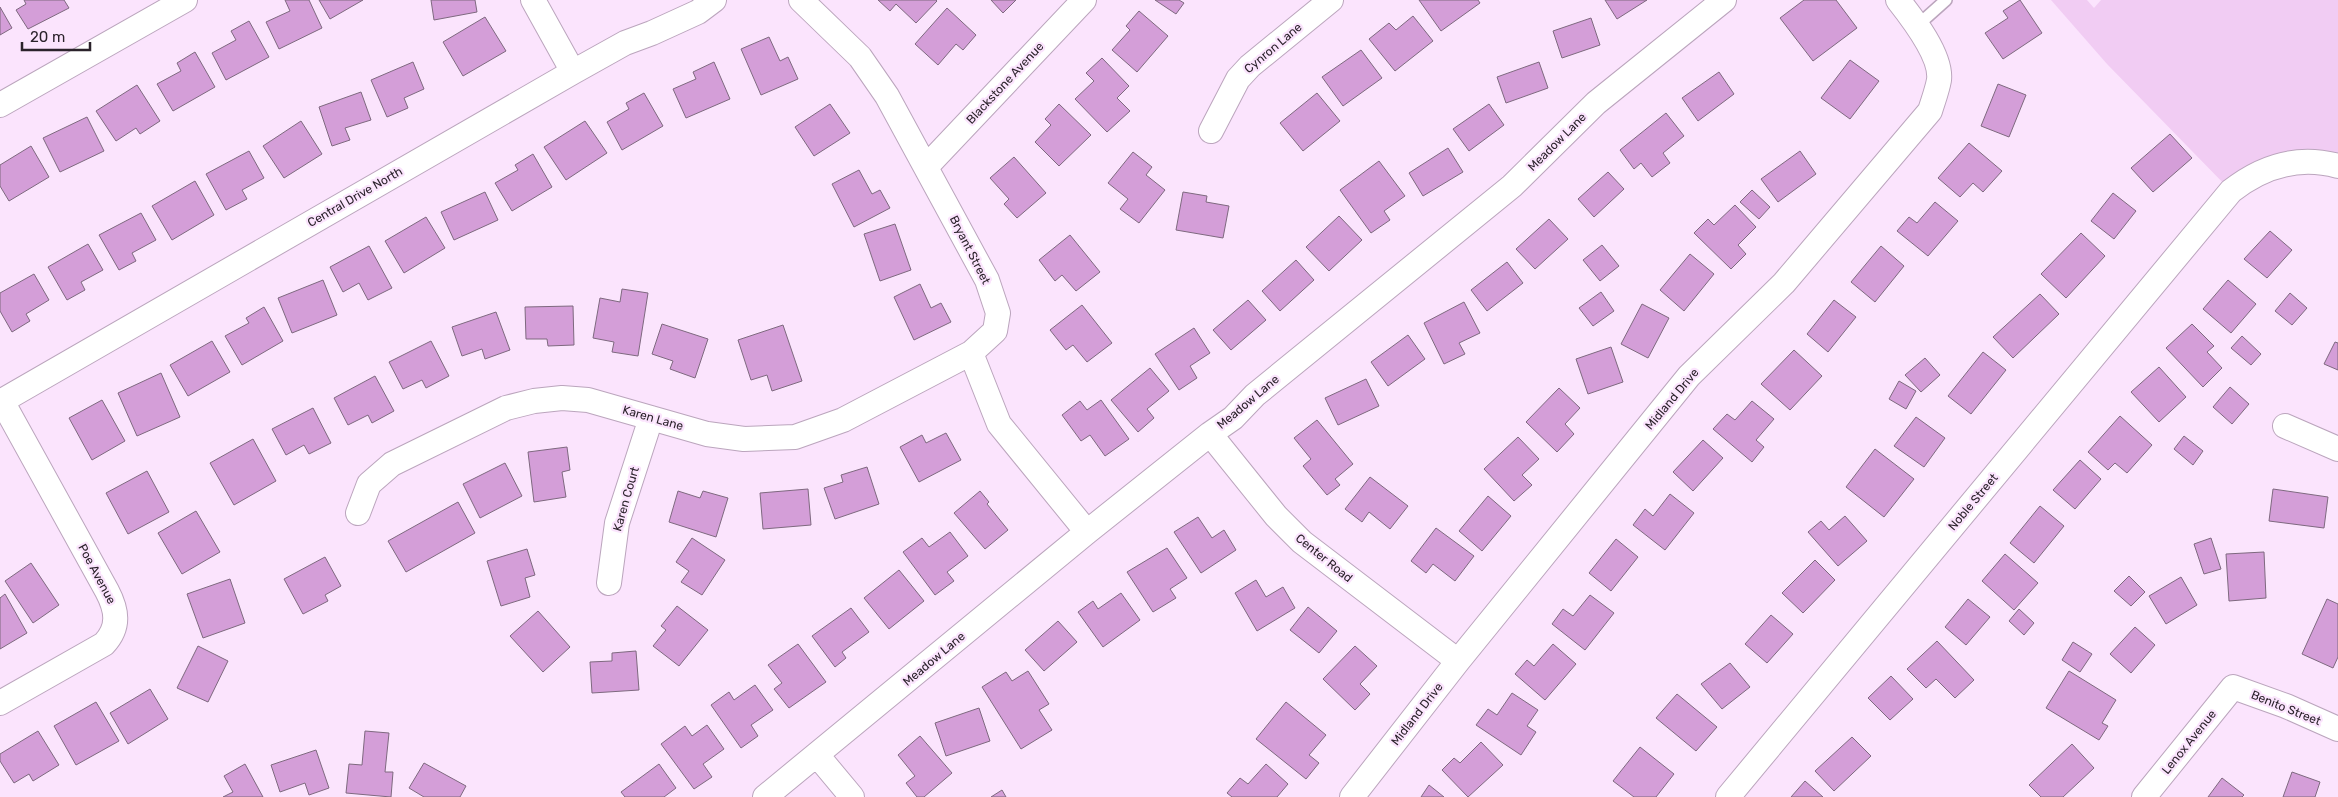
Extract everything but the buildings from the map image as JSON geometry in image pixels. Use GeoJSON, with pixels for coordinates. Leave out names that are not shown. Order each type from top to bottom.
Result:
{"type":"FeatureCollection","features":[{"type":"Feature","properties":{"kind":"street"},"geometry":{"type":"LineString","coordinates":[[0,105],[185,0]]}},
{"type":"Feature","properties":{"kind":"street"},"geometry":{"type":"LineString","coordinates":[[533,0],[573,72]]}},
{"type":"Feature","properties":{"kind":"street","name":"Central Drive North"},"geometry":{"type":"LineString","coordinates":[[1,401],[573,72],[625,43],[652,34],[698,12],[714,0]]}},
{"type":"Feature","properties":{"kind":"street","name":"Bryant Street"},"geometry":{"type":"LineString","coordinates":[[801,0],[860,57],[887,96],[987,280],[998,312],[995,331],[971,353]]}},
{"type":"Feature","properties":{"kind":"street","name":"Blackstone Avenue"},"geometry":{"type":"LineString","coordinates":[[926,167],[1084,0]]}},
{"type":"Feature","properties":{"kind":"street","name":"Cynron Lane"},"geometry":{"type":"LineString","coordinates":[[1211,131],[1238,79],[1250,66],[1331,0]]}},
{"type":"Feature","properties":{"kind":"street","name":"Meadow Lane"},"geometry":{"type":"LineString","coordinates":[[765,797],[1087,532],[1210,434],[1233,418],[1255,396],[1512,186],[1596,103],[1724,0]]}},
{"type":"Feature","properties":{"kind":"street","name":"Midland Drive"},"geometry":{"type":"LineString","coordinates":[[1352,797],[1458,661],[1689,376],[1784,283],[1930,111],[1939,79],[1937,62],[1918,25],[1898,0]]}},
{"type":"Feature","properties":{"kind":"street","name":"Noble Street"},"geometry":{"type":"LineString","coordinates":[[1728,797],[2217,207],[2243,182],[2271,167],[2305,160],[2338,166]]}},
{"type":"Feature","properties":{"kind":"street"},"geometry":{"type":"LineString","coordinates":[[971,353],[999,424],[1087,532]]}},
{"type":"Feature","properties":{"kind":"street","name":"Karen Lane"},"geometry":{"type":"LineString","coordinates":[[358,513],[369,484],[392,464],[506,408],[534,400],[562,398],[588,400],[707,434],[744,439],[795,437],[843,420],[971,353]]}},
{"type":"Feature","properties":{"kind":"street","name":"Poe Avenue"},"geometry":{"type":"LineString","coordinates":[[0,704],[104,644],[114,629],[116,616],[115,607],[107,591],[1,401]]}},
{"type":"Feature","properties":{"kind":"street","name":"Karen Court"},"geometry":{"type":"LineString","coordinates":[[609,583],[617,523],[651,418]]}},
{"type":"Feature","properties":{"kind":"street"},"geometry":{"type":"LineString","coordinates":[[2285,426],[2338,449]]}},
{"type":"Feature","properties":{"kind":"street","name":"Center Road"},"geometry":{"type":"LineString","coordinates":[[1210,434],[1276,516],[1302,542],[1458,661]]}},
{"type":"Feature","properties":{"kind":"street","name":"Benito Street"},"geometry":{"type":"LineString","coordinates":[[2233,687],[2286,706],[2338,729]]}},
{"type":"Feature","properties":{"kind":"street","name":"Lenox Avenue"},"geometry":{"type":"LineString","coordinates":[[2144,797],[2233,687]]}},
{"type":"Feature","properties":{"kind":"street"},"geometry":{"type":"LineString","coordinates":[[817,756],[852,797]]}},
{"type":"Feature","properties":{"kind":"lane"},"geometry":{"type":"LineString","coordinates":[[1918,25],[1946,0]]}},
{"type":"Feature","properties":{"kind":"shaded area"},"geometry":{"type":"Polygon","coordinates":[[[2051,0],[2087,0],[2094,8],[2101,0],[2338,0],[2338,166],[2321,162],[2231,191],[2107,64],[2051,0]]]}}]}
